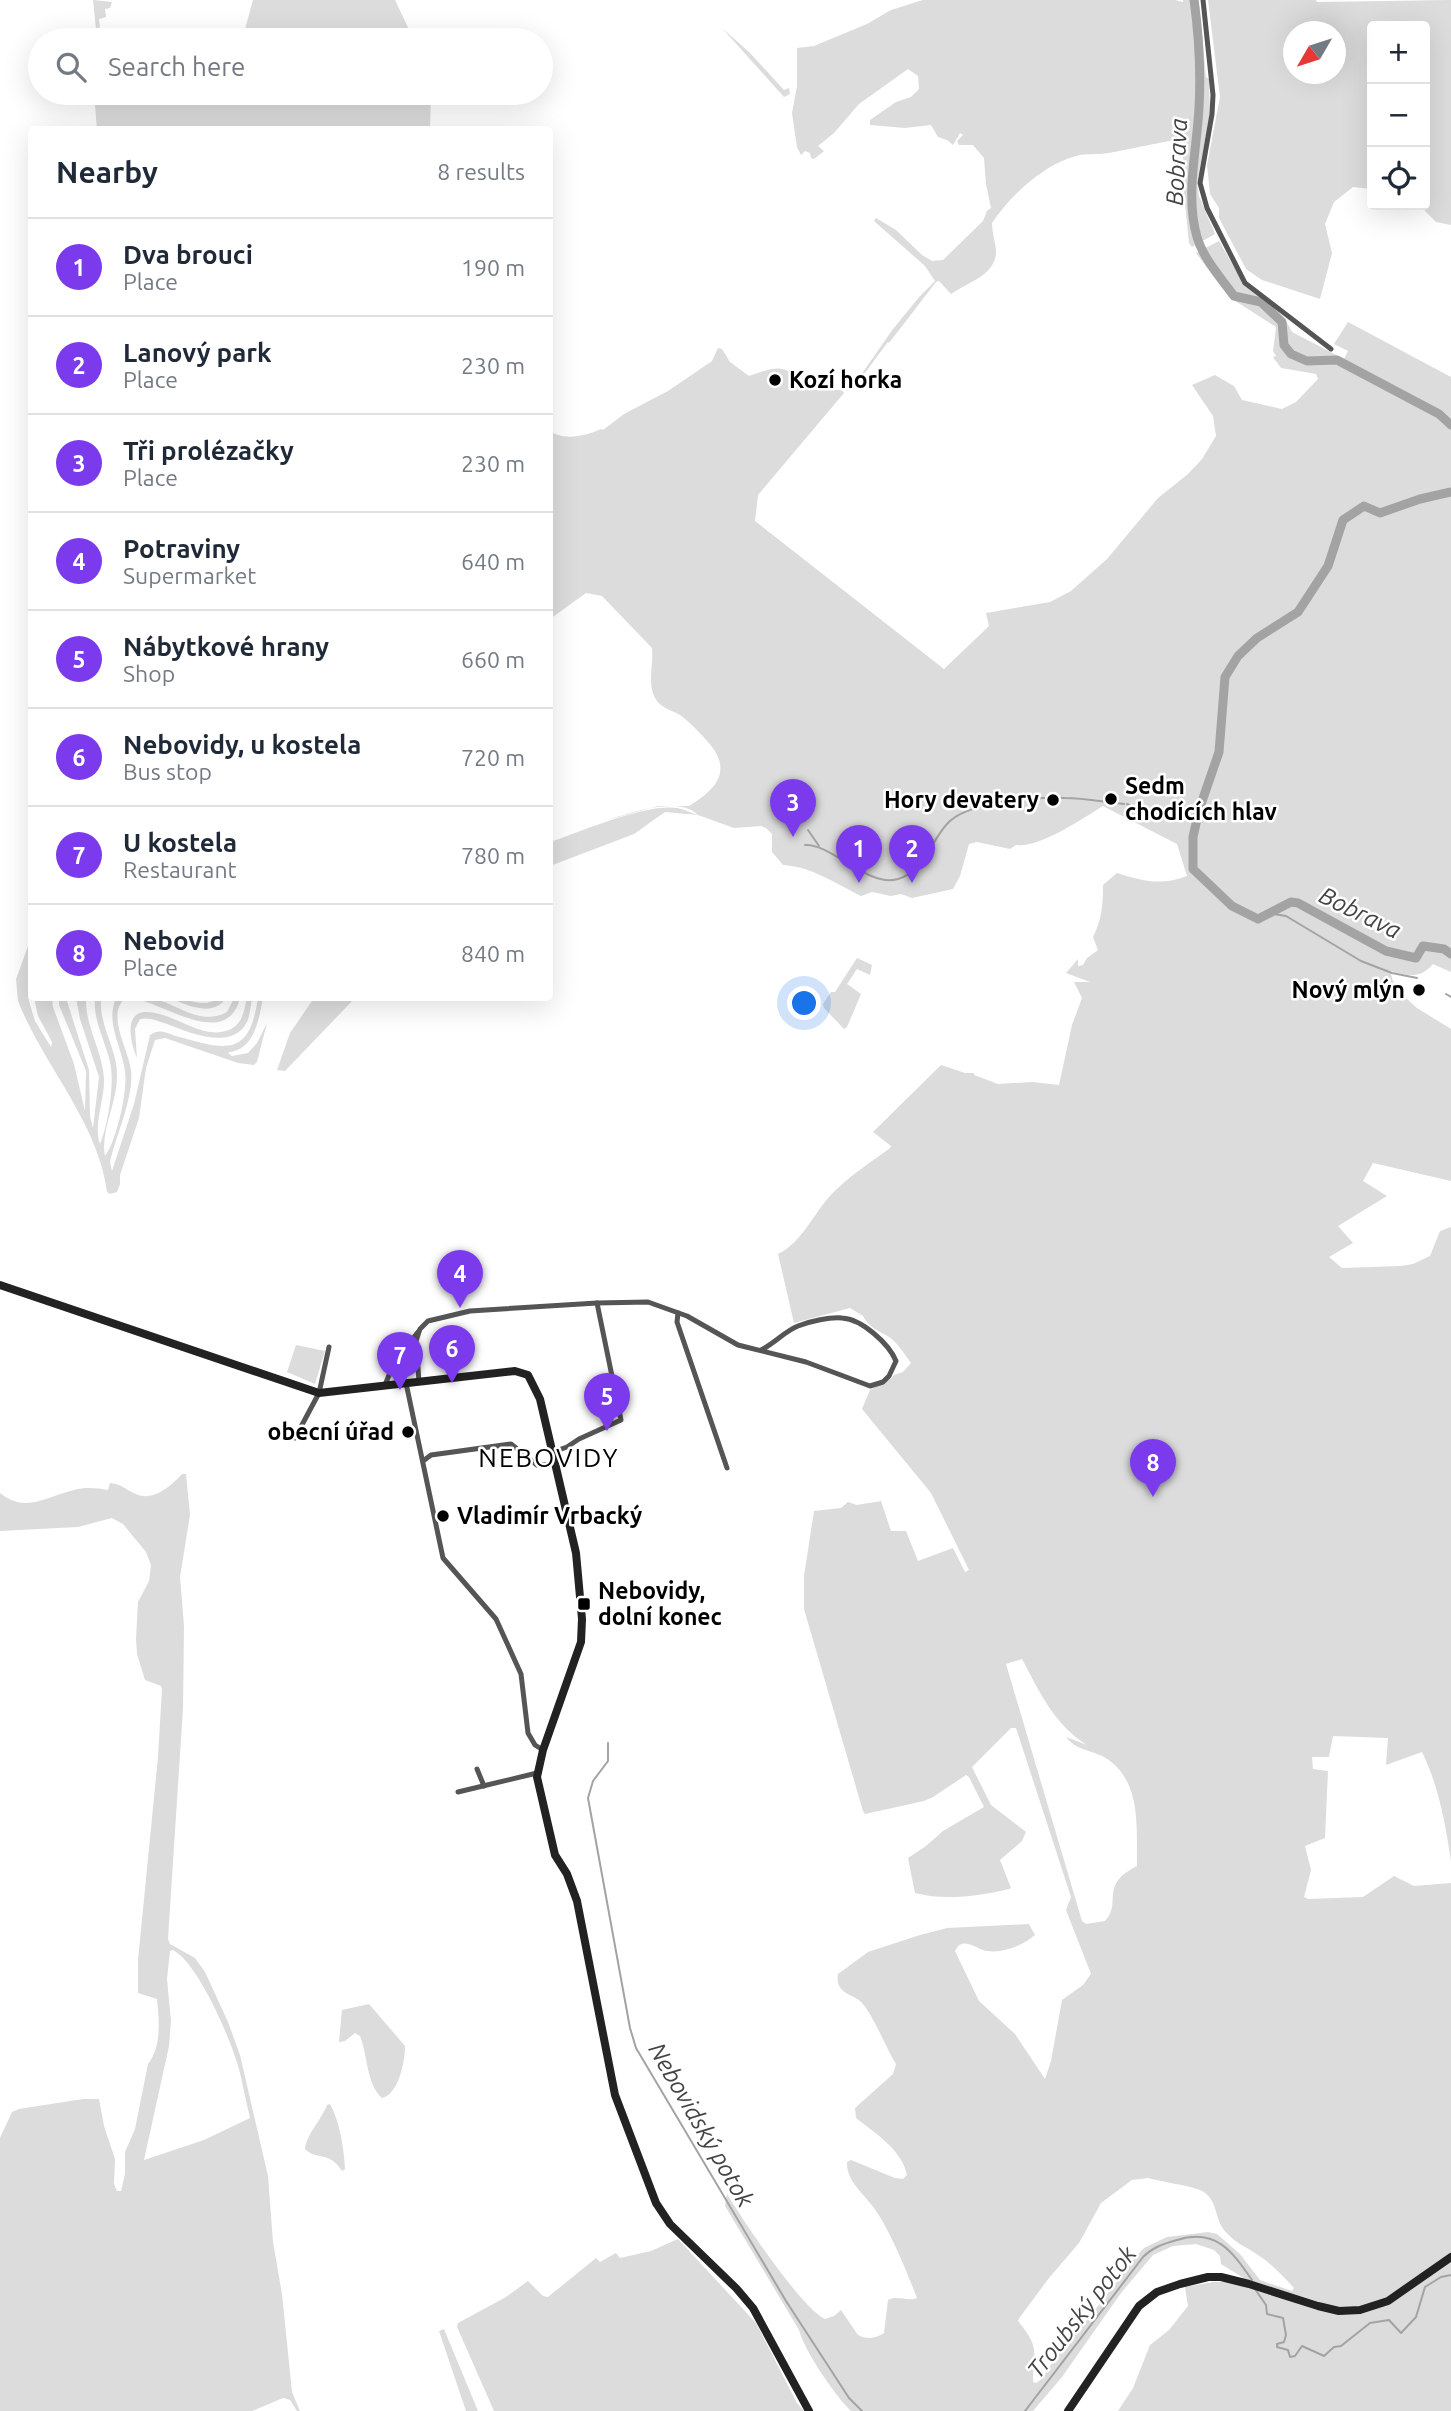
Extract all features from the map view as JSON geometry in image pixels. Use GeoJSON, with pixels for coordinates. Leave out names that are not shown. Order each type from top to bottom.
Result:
{"type":"FeatureCollection","features":[{"type":"Feature","properties":{"kind":"street"},"geometry":{"type":"LineString","coordinates":[[1203,0],[1213,95],[1200,183],[1207,208],[1245,284],[1331,349]]}},
{"type":"Feature","properties":{"kind":"street"},"geometry":{"type":"LineString","coordinates":[[0,1285],[319,1393],[515,1371],[528,1375],[540,1399],[576,1553],[582,1630],[581,1642],[537,1773],[539,1791],[555,1855],[567,1874],[577,1900],[615,2095],[652,2195],[667,2220],[753,2308],[809,2411]]}},
{"type":"Feature","properties":{"kind":"street"},"geometry":{"type":"LineString","coordinates":[[385,1386],[398,1356],[428,1321],[470,1311],[597,1303],[648,1302],[678,1313],[730,1342],[806,1362],[870,1386],[883,1382],[895,1362],[892,1352],[872,1332],[850,1319],[842,1318],[800,1325],[761,1350]]}},
{"type":"Feature","properties":{"kind":"street"},"geometry":{"type":"LineString","coordinates":[[553,1452],[621,1419],[597,1303]]}},
{"type":"Feature","properties":{"kind":"street"},"geometry":{"type":"LineString","coordinates":[[678,1313],[677,1322],[727,1468]]}},
{"type":"Feature","properties":{"kind":"street"},"geometry":{"type":"LineString","coordinates":[[418,1382],[416,1341],[420,1329]]}},
{"type":"Feature","properties":{"kind":"street"},"geometry":{"type":"LineString","coordinates":[[295,1438],[319,1393],[329,1347]]}},
{"type":"Feature","properties":{"kind":"street"},"geometry":{"type":"LineString","coordinates":[[406,1383],[443,1558],[496,1619],[521,1675],[528,1734],[543,1751]]}},
{"type":"Feature","properties":{"kind":"street"},"geometry":{"type":"LineString","coordinates":[[423,1461],[431,1455],[511,1444],[537,1465],[556,1464]]}},
{"type":"Feature","properties":{"kind":"street"},"geometry":{"type":"LineString","coordinates":[[477,1769],[484,1786]]}},
{"type":"Feature","properties":{"kind":"street"},"geometry":{"type":"LineString","coordinates":[[458,1792],[537,1773]]}},
{"type":"Feature","properties":{"kind":"street"},"geometry":{"type":"LineString","coordinates":[[1068,2411],[1139,2306],[1157,2292],[1208,2277],[1221,2277],[1339,2311],[1360,2310],[1388,2301],[1451,2257]]}},
{"type":"Feature","properties":{"kind":"shaded area"},"geometry":{"type":"Polygon","coordinates":[[[93,0],[112,2],[110,8],[105,9],[106,17],[99,19],[100,27],[96,28],[93,0]]]}},
{"type":"Feature","properties":{"kind":"shaded area"},"geometry":{"type":"Polygon","coordinates":[[[253,0],[395,0],[408,28],[245,28],[253,0]]]}},
{"type":"Feature","properties":{"kind":"shaded area"},"geometry":{"type":"Polygon","coordinates":[[[923,0],[1199,0],[1206,77],[1209,79],[1210,113],[1197,183],[1199,196],[1215,234],[1192,247],[1189,243],[1182,174],[1184,138],[1064,160],[1029,182],[1008,202],[992,223],[996,250],[995,259],[987,272],[951,294],[939,281],[936,282],[864,374],[847,391],[843,388],[863,372],[893,329],[935,281],[925,266],[874,221],[876,218],[896,230],[932,261],[943,260],[983,221],[991,208],[984,158],[973,145],[959,145],[957,141],[963,135],[960,133],[953,145],[938,137],[931,125],[905,128],[870,125],[870,120],[896,102],[911,97],[919,89],[918,76],[908,69],[859,104],[834,133],[818,146],[824,151],[814,159],[805,151],[801,155],[797,147],[792,113],[797,86],[797,48],[814,46],[867,24],[891,10],[923,0]]]}},
{"type":"Feature","properties":{"kind":"shaded area"},"geometry":{"type":"Polygon","coordinates":[[[1208,0],[1451,0],[1451,225],[1436,222],[1424,210],[1430,210],[1430,21],[1367,21],[1367,188],[1353,187],[1334,202],[1325,224],[1332,253],[1320,299],[1262,280],[1246,269],[1219,218],[1219,208],[1210,194],[1207,165],[1220,97],[1208,0]]]}},
{"type":"Feature","properties":{"kind":"shaded area"},"geometry":{"type":"Polygon","coordinates":[[[722,28],[750,53],[784,90],[789,88],[790,94],[784,97],[722,28]]]}},
{"type":"Feature","properties":{"kind":"shaded area"},"geometry":{"type":"Polygon","coordinates":[[[95,105],[431,105],[430,126],[97,126],[95,105]]]}},
{"type":"Feature","properties":{"kind":"shaded area"},"geometry":{"type":"Polygon","coordinates":[[[1219,241],[1245,286],[1285,319],[1292,332],[1344,359],[1348,351],[1334,344],[1348,322],[1451,377],[1451,972],[1433,964],[1418,974],[1390,971],[1395,988],[1417,1008],[1451,1029],[1451,1181],[1373,1163],[1363,1181],[1387,1196],[1338,1226],[1353,1243],[1329,1257],[1342,1268],[1413,1264],[1430,1256],[1440,1231],[1451,1227],[1451,1861],[1437,1792],[1422,1752],[1386,1765],[1388,1738],[1333,1736],[1329,1757],[1312,1757],[1313,1769],[1328,1771],[1325,1838],[1305,1846],[1311,1870],[1304,1897],[1363,1897],[1394,1876],[1414,1886],[1451,1883],[1451,2253],[1387,2298],[1359,2307],[1339,2308],[1245,2279],[1221,2264],[1220,2256],[1214,2250],[1196,2244],[1173,2246],[1153,2255],[1121,2293],[1062,2377],[1033,2411],[851,2411],[813,2360],[799,2330],[725,2206],[727,2194],[773,2262],[815,2312],[825,2319],[841,2310],[861,2337],[872,2338],[884,2333],[888,2300],[917,2298],[886,2228],[852,2181],[847,2162],[851,2160],[895,2178],[903,2179],[907,2175],[894,2150],[856,2118],[855,2108],[893,2074],[896,2064],[864,2006],[841,1989],[838,1974],[868,1952],[920,1935],[947,1928],[1029,1924],[1035,1935],[1010,1949],[990,1951],[964,1944],[955,1951],[979,2001],[1015,2034],[1045,2079],[1062,2000],[1083,1985],[1091,1974],[1066,1910],[1071,1897],[1016,1728],[1011,1728],[972,1767],[991,1805],[1026,1832],[1022,1841],[1000,1860],[1011,1888],[962,1897],[915,1893],[908,1858],[943,1831],[984,1807],[966,1775],[924,1801],[865,1814],[863,1811],[804,1609],[804,1576],[814,1511],[841,1508],[848,1502],[857,1505],[881,1501],[891,1531],[906,1531],[918,1561],[953,1548],[965,1572],[969,1570],[931,1493],[862,1409],[870,1390],[903,1372],[911,1363],[892,1339],[850,1308],[794,1323],[778,1254],[800,1236],[836,1190],[890,1148],[891,1146],[873,1132],[941,1065],[965,1073],[974,1073],[998,1084],[1032,1082],[1059,1085],[1072,1025],[1082,998],[1074,982],[1090,982],[1066,973],[1078,959],[1078,966],[1083,965],[1087,958],[1098,950],[1093,937],[1101,911],[1103,885],[1117,873],[1152,881],[1169,881],[1187,876],[1177,844],[1103,806],[1061,832],[1037,842],[1016,845],[1010,849],[977,842],[969,844],[960,876],[953,889],[912,898],[901,894],[891,896],[872,892],[861,896],[813,872],[783,865],[772,852],[772,834],[766,828],[734,828],[678,806],[689,806],[714,786],[720,770],[720,761],[716,752],[691,724],[657,701],[651,682],[652,648],[602,596],[586,593],[553,617],[553,432],[568,437],[603,430],[624,414],[668,391],[712,361],[718,348],[722,349],[730,362],[749,376],[780,369],[792,374],[806,387],[819,388],[809,390],[842,390],[844,393],[758,495],[755,521],[944,669],[989,626],[986,613],[1050,602],[1071,591],[1107,559],[1158,498],[1202,459],[1216,436],[1213,416],[1192,385],[1215,375],[1234,386],[1242,400],[1282,409],[1296,402],[1318,379],[1316,374],[1281,368],[1273,357],[1276,356],[1273,351],[1276,327],[1229,297],[1196,253],[1219,241]],[[1022,1659],[1006,1664],[1082,1921],[1086,1924],[1105,1921],[1110,1914],[1114,1887],[1118,1880],[1137,1866],[1135,1806],[1131,1792],[1117,1767],[1104,1757],[1074,1745],[1066,1737],[1087,1745],[1057,1718],[1022,1659]],[[1148,2178],[1132,2180],[1101,2203],[1079,2243],[1018,2321],[1033,2344],[1033,2382],[1042,2379],[1061,2349],[1139,2253],[1167,2237],[1208,2232],[1217,2234],[1240,2254],[1260,2280],[1292,2291],[1294,2288],[1268,2262],[1224,2230],[1206,2193],[1195,2188],[1148,2178]]]}},
{"type":"Feature","properties":{"kind":"shaded area"},"geometry":{"type":"Polygon","coordinates":[[[664,808],[680,809],[698,815],[665,812],[634,834],[553,865],[553,841],[631,814],[664,808]]]}},
{"type":"Feature","properties":{"kind":"shaded area"},"geometry":{"type":"Polygon","coordinates":[[[28,946],[28,1001],[35,1021],[51,1047],[52,1042],[38,1016],[35,1001],[52,1001],[74,1064],[85,1111],[86,1071],[59,1005],[59,1001],[67,1001],[89,1070],[90,1116],[93,1128],[99,1077],[77,1001],[86,1001],[104,1078],[98,1120],[100,1144],[108,1115],[112,1081],[110,1062],[96,1015],[95,1001],[101,1001],[103,1019],[117,1067],[116,1087],[105,1137],[105,1156],[117,1128],[123,1103],[125,1072],[112,1017],[115,1001],[123,1001],[120,1005],[118,1022],[131,1070],[131,1081],[110,1162],[112,1171],[134,1104],[150,1035],[163,1032],[209,1044],[232,1045],[241,1040],[248,1031],[257,1001],[262,1001],[252,1036],[242,1047],[228,1053],[232,1056],[248,1053],[257,1043],[267,1023],[257,1062],[254,1065],[238,1063],[165,1038],[155,1040],[146,1068],[139,1118],[120,1175],[120,1184],[117,1192],[110,1194],[107,1192],[102,1166],[93,1142],[18,1001],[16,979],[28,946]]]}},
{"type":"Feature","properties":{"kind":"shaded area"},"geometry":{"type":"Polygon","coordinates":[[[857,958],[872,965],[870,975],[857,969],[847,984],[861,994],[844,1029],[823,1004],[831,992],[835,992],[857,958]]]}},
{"type":"Feature","properties":{"kind":"shaded area"},"geometry":{"type":"Polygon","coordinates":[[[143,1001],[161,1001],[189,1013],[207,1017],[227,1012],[232,1001],[239,1001],[233,1013],[222,1021],[209,1022],[194,1020],[143,1001]]]}},
{"type":"Feature","properties":{"kind":"shaded area"},"geometry":{"type":"Polygon","coordinates":[[[178,1001],[224,1001],[207,1009],[178,1001]]]}},
{"type":"Feature","properties":{"kind":"shaded area"},"geometry":{"type":"Polygon","coordinates":[[[246,1001],[251,1001],[248,1020],[241,1030],[222,1038],[199,1035],[154,1020],[140,1019],[135,1029],[137,1058],[131,1024],[138,1014],[156,1013],[208,1032],[229,1030],[242,1016],[246,1001]]]}},
{"type":"Feature","properties":{"kind":"shaded area"},"geometry":{"type":"Polygon","coordinates":[[[312,1001],[352,1001],[285,1071],[277,1070],[290,1033],[312,1001]]]}},
{"type":"Feature","properties":{"kind":"shaded area"},"geometry":{"type":"Polygon","coordinates":[[[296,1345],[325,1351],[315,1384],[287,1372],[296,1345]]]}},
{"type":"Feature","properties":{"kind":"shaded area"},"geometry":{"type":"Polygon","coordinates":[[[182,1474],[186,1474],[190,1515],[180,1577],[184,1626],[183,1708],[168,1939],[170,1944],[195,1958],[205,1972],[240,2055],[268,2176],[273,2242],[282,2294],[292,2392],[300,2411],[297,2411],[290,2400],[283,2398],[252,2411],[0,2411],[0,2138],[12,2112],[19,2109],[99,2099],[104,2126],[115,2159],[114,2184],[117,2191],[121,2191],[125,2174],[125,2152],[135,2129],[148,2064],[158,2041],[157,1999],[138,1993],[138,1960],[162,1689],[161,1686],[145,1680],[137,1654],[138,1602],[149,1581],[151,1565],[146,1552],[123,1524],[112,1518],[78,1527],[0,1531],[0,1493],[10,1499],[28,1503],[78,1489],[108,1490],[110,1483],[142,1496],[149,1496],[167,1488],[182,1474]],[[173,1950],[170,1951],[167,1979],[171,2021],[169,2046],[144,2160],[204,2140],[250,2118],[239,2069],[229,2040],[203,1986],[183,1958],[173,1950]]]}},
{"type":"Feature","properties":{"kind":"shaded area"},"geometry":{"type":"Polygon","coordinates":[[[369,2004],[405,2046],[397,2084],[382,2098],[370,2077],[360,2036],[355,2033],[339,2042],[342,2010],[369,2004]]]}},
{"type":"Feature","properties":{"kind":"shaded area"},"geometry":{"type":"Polygon","coordinates":[[[330,2104],[342,2144],[345,2169],[342,2171],[332,2160],[314,2155],[305,2149],[311,2133],[330,2104]]]}},
{"type":"Feature","properties":{"kind":"shaded area"},"geometry":{"type":"Polygon","coordinates":[[[678,2239],[756,2323],[797,2403],[804,2411],[494,2411],[457,2327],[458,2323],[506,2297],[528,2281],[543,2296],[548,2297],[596,2258],[600,2262],[616,2253],[620,2258],[651,2251],[678,2239]]]}},
{"type":"Feature","properties":{"kind":"shaded area"},"geometry":{"type":"Polygon","coordinates":[[[1451,2261],[1451,2411],[1118,2411],[1133,2388],[1150,2345],[1169,2330],[1188,2306],[1185,2287],[1227,2282],[1360,2313],[1390,2304],[1451,2261]]]}},
{"type":"Feature","properties":{"kind":"shaded area"},"geometry":{"type":"Polygon","coordinates":[[[444,2329],[478,2411],[466,2411],[439,2331],[444,2329]]]}},
{"type":"Feature","properties":{"kind":"waterway","name":"Bobrava"},"geometry":{"type":"LineString","coordinates":[[1194,0],[1200,81],[1192,205],[1197,237],[1208,260],[1234,296],[1261,302],[1282,322],[1284,345],[1291,354],[1307,361],[1337,360],[1439,414],[1451,425]]}},
{"type":"Feature","properties":{"kind":"waterway","name":"Bobrava"},"geometry":{"type":"LineString","coordinates":[[1451,492],[1380,513],[1364,506],[1343,520],[1328,566],[1298,612],[1257,638],[1238,656],[1225,677],[1219,752],[1199,810],[1193,837],[1193,869],[1232,906],[1258,919],[1291,902],[1298,903],[1386,951],[1416,958],[1423,946],[1444,949],[1451,954]]}},
{"type":"Feature","properties":{"kind":"waterway"},"geometry":{"type":"LineString","coordinates":[[805,845],[826,851],[874,877],[898,879],[921,863],[947,824],[957,816],[985,805],[1037,798],[1072,798],[1124,804]]}},
{"type":"Feature","properties":{"kind":"waterway"},"geometry":{"type":"LineString","coordinates":[[1127,804],[1152,817],[1199,810]]}},
{"type":"Feature","properties":{"kind":"waterway"},"geometry":{"type":"LineString","coordinates":[[808,830],[819,846]]}},
{"type":"Feature","properties":{"kind":"waterway"},"geometry":{"type":"LineString","coordinates":[[1266,913],[1286,916],[1361,961],[1392,973],[1417,978]]}},
{"type":"Feature","properties":{"kind":"waterway"},"geometry":{"type":"LineString","coordinates":[[1446,994],[1451,997]]}},
{"type":"Feature","properties":{"kind":"waterway","name":"Nebovidský potok"},"geometry":{"type":"LineString","coordinates":[[608,1743],[608,1761],[593,1781],[588,1798],[630,2028],[636,2048],[786,2301],[849,2398],[862,2411]]}},
{"type":"Feature","properties":{"kind":"waterway","name":"Troubský potok"},"geometry":{"type":"LineString","coordinates":[[1025,2411],[1143,2257],[1154,2248],[1191,2237],[1213,2240],[1230,2251],[1252,2280]]}},
{"type":"Feature","properties":{"kind":"waterway","name":"Troubský potok"},"geometry":{"type":"LineString","coordinates":[[1255,2289],[1266,2305],[1267,2314],[1283,2318],[1286,2335],[1284,2342],[1277,2344],[1277,2347],[1288,2350],[1290,2357],[1295,2356],[1302,2346],[1324,2356],[1370,2323],[1389,2320],[1401,2333],[1416,2317],[1425,2287],[1441,2277],[1451,2275]]}},
{"type":"Feature","properties":{"kind":"place","name":"Kozí horka"},"geometry":{"type":"Point","coordinates":[775,380]}},
{"type":"Feature","properties":{"kind":"place","name":"Sedm chodících hlav"},"geometry":{"type":"Point","coordinates":[1111,799]}},
{"type":"Feature","properties":{"kind":"place","name":"Hory devatery"},"geometry":{"type":"Point","coordinates":[1053,800]}},
{"type":"Feature","properties":{"kind":"place","name":"Tři prolézačky"},"geometry":{"type":"Point","coordinates":[793,837]}},
{"type":"Feature","properties":{"kind":"place","name":"Dva brouci"},"geometry":{"type":"Point","coordinates":[859,883]}},
{"type":"Feature","properties":{"kind":"place","name":"Lanový park"},"geometry":{"type":"Point","coordinates":[912,883]}},
{"type":"Feature","properties":{"kind":"place","name":"Nový mlýn"},"geometry":{"type":"Point","coordinates":[1419,990]}},
{"type":"Feature","properties":{"kind":"place","name":"Potraviny"},"geometry":{"type":"Point","coordinates":[460,1308]}},
{"type":"Feature","properties":{"kind":"place","name":"Nebovidy, u kostela"},"geometry":{"type":"Point","coordinates":[452,1383]}},
{"type":"Feature","properties":{"kind":"place","name":"U kostela"},"geometry":{"type":"Point","coordinates":[400,1390]}},
{"type":"Feature","properties":{"kind":"place","name":"Nábytkové hrany"},"geometry":{"type":"Point","coordinates":[607,1431]}},
{"type":"Feature","properties":{"kind":"place","name":"obecní úřad"},"geometry":{"type":"Point","coordinates":[408,1432]}},
{"type":"Feature","properties":{"kind":"place","name":"Nebovid"},"geometry":{"type":"Point","coordinates":[1153,1497]}},
{"type":"Feature","properties":{"kind":"place","name":"Vladimír Vrbacký"},"geometry":{"type":"Point","coordinates":[443,1516]}},
{"type":"Feature","properties":{"kind":"place","name":"Nebovidy, dolní konec"},"geometry":{"type":"Point","coordinates":[584,1604]}},
{"type":"Feature","properties":{"kind":"district","name":"NEBOVIDY"},"geometry":{"type":"Point","coordinates":[549,1458]}}]}
